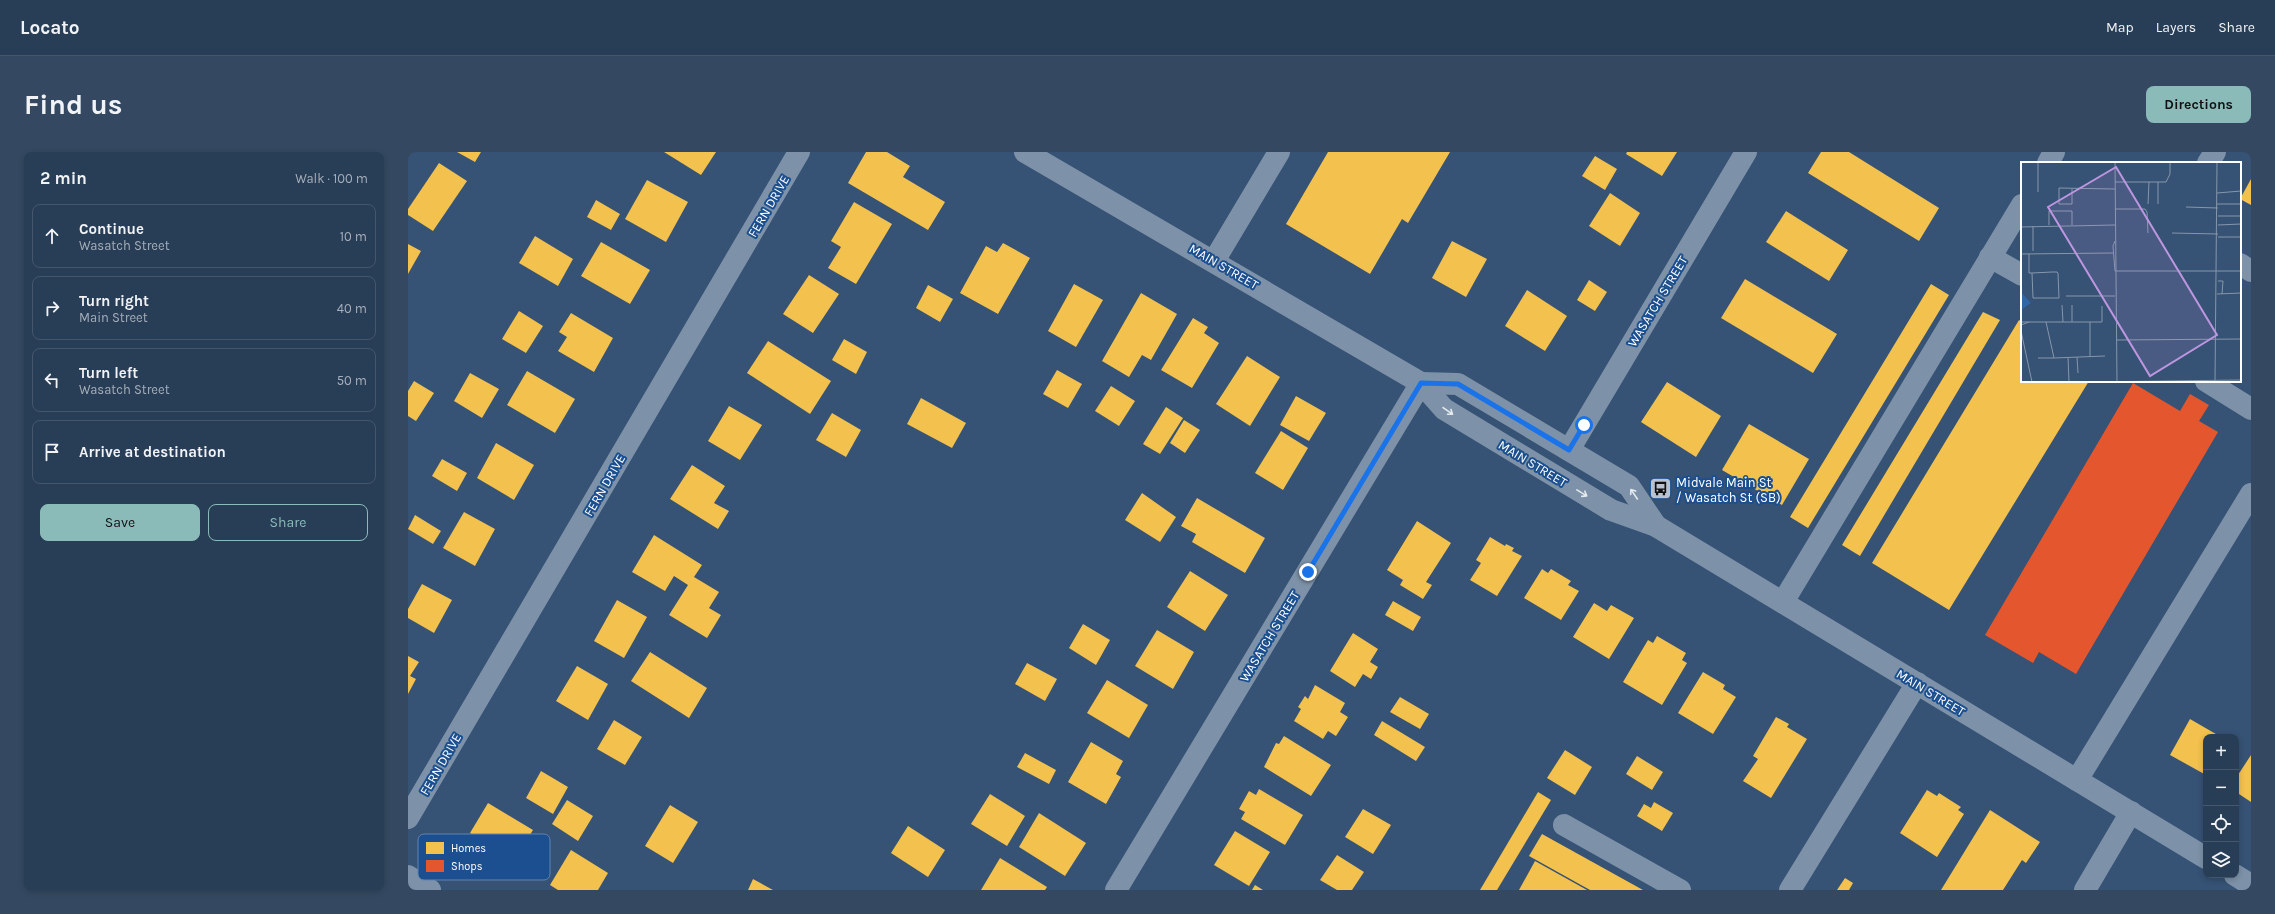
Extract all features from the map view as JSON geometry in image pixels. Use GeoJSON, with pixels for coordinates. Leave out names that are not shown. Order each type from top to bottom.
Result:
{"type":"FeatureCollection","features":[{"type":"Feature","properties":{"kind":"street","name":"FERN DRIVE"},"geometry":{"type":"LineString","coordinates":[[408,818],[799,152]]}},
{"type":"Feature","properties":{"kind":"street","name":"MAIN STREET"},"geometry":{"type":"LineString","coordinates":[[1025,152],[1421,383],[1444,409],[1611,510],[1656,526],[2203,856]]}},
{"type":"Feature","properties":{"kind":"street"},"geometry":{"type":"LineString","coordinates":[[1214,261],[1279,152]]}},
{"type":"Feature","properties":{"kind":"street","name":"WASATCH STREET"},"geometry":{"type":"LineString","coordinates":[[1569,450],[1746,152]]}},
{"type":"Feature","properties":{"kind":"street"},"geometry":{"type":"LineString","coordinates":[[2049,162],[2054,152]]}},
{"type":"Feature","properties":{"kind":"street"},"geometry":{"type":"LineString","coordinates":[[2209,162],[2215,152]]}},
{"type":"Feature","properties":{"kind":"street"},"geometry":{"type":"LineString","coordinates":[[1783,602],[2021,207]]}},
{"type":"Feature","properties":{"kind":"street"},"geometry":{"type":"LineString","coordinates":[[1990,257],[2021,274]]}},
{"type":"Feature","properties":{"kind":"street"},"geometry":{"type":"LineString","coordinates":[[2241,265],[2251,271]]}},
{"type":"Feature","properties":{"kind":"street"},"geometry":{"type":"LineString","coordinates":[[2208,382],[2251,409]]}},
{"type":"Feature","properties":{"kind":"street","name":"MAIN STREET"},"geometry":{"type":"LineString","coordinates":[[1421,383],[1458,384],[1629,486],[1656,526]]}},
{"type":"Feature","properties":{"kind":"street","name":"WASATCH STREET"},"geometry":{"type":"LineString","coordinates":[[1116,890],[1421,383]]}},
{"type":"Feature","properties":{"kind":"street"},"geometry":{"type":"LineString","coordinates":[[2077,780],[2251,494]]}},
{"type":"Feature","properties":{"kind":"street"},"geometry":{"type":"LineString","coordinates":[[1790,890],[1917,683]]}},
{"type":"Feature","properties":{"kind":"street"},"geometry":{"type":"LineString","coordinates":[[2085,890],[2131,812]]}},
{"type":"Feature","properties":{"kind":"street"},"geometry":{"type":"LineString","coordinates":[[1564,825],[1680,890]]}},
{"type":"Feature","properties":{"kind":"street"},"geometry":{"type":"LineString","coordinates":[[408,876],[430,890]]}},
{"type":"Feature","properties":{"kind":"street"},"geometry":{"type":"LineString","coordinates":[[2239,878],[2251,885]]}},
{"type":"Feature","properties":{"kind":"building: Homes"},"geometry":{"type":"Polygon","coordinates":[[[457,152],[481,152],[475,162],[457,152]]]}},
{"type":"Feature","properties":{"kind":"building: Homes"},"geometry":{"type":"Polygon","coordinates":[[[664,152],[716,152],[701,175],[664,152]]]}},
{"type":"Feature","properties":{"kind":"building: Homes"},"geometry":{"type":"Polygon","coordinates":[[[866,152],[887,152],[910,166],[903,177],[945,202],[928,230],[848,183],[866,152]]]}},
{"type":"Feature","properties":{"kind":"building: Homes"},"geometry":{"type":"Polygon","coordinates":[[[1328,152],[1450,152],[1408,223],[1402,219],[1370,274],[1286,224],[1328,152]]]}},
{"type":"Feature","properties":{"kind":"building: Homes"},"geometry":{"type":"Polygon","coordinates":[[[1627,152],[1677,152],[1662,176],[1626,154],[1627,152]]]}},
{"type":"Feature","properties":{"kind":"building: Homes"},"geometry":{"type":"Polygon","coordinates":[[[1821,152],[1849,152],[1939,208],[1919,241],[1808,173],[1821,152]]]}},
{"type":"Feature","properties":{"kind":"building: Homes"},"geometry":{"type":"Polygon","coordinates":[[[1595,156],[1617,169],[1605,190],[1582,176],[1595,156]]]}},
{"type":"Feature","properties":{"kind":"building: Homes"},"geometry":{"type":"Polygon","coordinates":[[[439,163],[467,181],[433,231],[408,215],[408,209],[439,163]]]}},
{"type":"Feature","properties":{"kind":"building: Homes"},"geometry":{"type":"Polygon","coordinates":[[[2251,179],[2251,205],[2241,200],[2251,179]]]}},
{"type":"Feature","properties":{"kind":"building: Homes"},"geometry":{"type":"Polygon","coordinates":[[[647,180],[688,202],[666,242],[625,219],[647,180]]]}},
{"type":"Feature","properties":{"kind":"building: Homes"},"geometry":{"type":"Polygon","coordinates":[[[1610,193],[1640,213],[1620,246],[1589,226],[1610,193]]]}},
{"type":"Feature","properties":{"kind":"building: Homes"},"geometry":{"type":"Polygon","coordinates":[[[596,200],[620,214],[611,230],[587,217],[596,200]]]}},
{"type":"Feature","properties":{"kind":"building: Homes"},"geometry":{"type":"Polygon","coordinates":[[[854,202],[892,224],[856,284],[828,268],[841,247],[831,241],[854,202]]]}},
{"type":"Feature","properties":{"kind":"building: Homes"},"geometry":{"type":"Polygon","coordinates":[[[1786,211],[1848,250],[1829,281],[1766,242],[1786,211]]]}},
{"type":"Feature","properties":{"kind":"building: Homes"},"geometry":{"type":"Polygon","coordinates":[[[535,236],[573,259],[558,286],[519,263],[535,236]]]}},
{"type":"Feature","properties":{"kind":"building: Homes"},"geometry":{"type":"Polygon","coordinates":[[[1452,241],[1487,259],[1466,297],[1432,278],[1452,241]]]}},
{"type":"Feature","properties":{"kind":"building: Homes"},"geometry":{"type":"Polygon","coordinates":[[[601,242],[650,270],[630,304],[581,276],[601,242]]]}},
{"type":"Feature","properties":{"kind":"building: Homes"},"geometry":{"type":"Polygon","coordinates":[[[1003,243],[1030,258],[998,314],[960,293],[986,246],[997,252],[1003,243]]]}},
{"type":"Feature","properties":{"kind":"building: Homes"},"geometry":{"type":"Polygon","coordinates":[[[408,244],[421,251],[408,274],[408,244]]]}},
{"type":"Feature","properties":{"kind":"building: Homes"},"geometry":{"type":"Polygon","coordinates":[[[809,275],[839,294],[813,333],[783,314],[809,275]]]}},
{"type":"Feature","properties":{"kind":"building: Homes"},"geometry":{"type":"Polygon","coordinates":[[[1745,279],[1837,334],[1813,373],[1721,318],[1745,279]]]}},
{"type":"Feature","properties":{"kind":"building: Homes"},"geometry":{"type":"Polygon","coordinates":[[[1589,280],[1607,292],[1595,311],[1577,300],[1589,280]]]}},
{"type":"Feature","properties":{"kind":"building: Homes"},"geometry":{"type":"Polygon","coordinates":[[[1074,284],[1103,300],[1076,347],[1048,331],[1074,284]]]}},
{"type":"Feature","properties":{"kind":"building: Homes"},"geometry":{"type":"Polygon","coordinates":[[[1931,284],[1949,295],[1808,528],[1790,517],[1931,284]]]}},
{"type":"Feature","properties":{"kind":"building: Homes"},"geometry":{"type":"Polygon","coordinates":[[[928,285],[953,299],[940,322],[916,308],[928,285]]]}},
{"type":"Feature","properties":{"kind":"building: Homes"},"geometry":{"type":"Polygon","coordinates":[[[1527,290],[1567,316],[1545,351],[1505,326],[1527,290]]]}},
{"type":"Feature","properties":{"kind":"building: Homes"},"geometry":{"type":"Polygon","coordinates":[[[1141,293],[1177,314],[1151,360],[1142,355],[1129,377],[1102,361],[1141,293]]]}},
{"type":"Feature","properties":{"kind":"building: Homes"},"geometry":{"type":"Polygon","coordinates":[[[519,311],[543,326],[526,353],[502,339],[519,311]]]}},
{"type":"Feature","properties":{"kind":"building: Homes"},"geometry":{"type":"Polygon","coordinates":[[[1983,312],[2000,320],[1860,556],[1842,545],[1983,312]]]}},
{"type":"Feature","properties":{"kind":"building: Homes"},"geometry":{"type":"Polygon","coordinates":[[[571,313],[613,338],[594,372],[558,351],[567,337],[559,332],[571,313]]]}},
{"type":"Feature","properties":{"kind":"building: Homes"},"geometry":{"type":"Polygon","coordinates":[[[1193,318],[1208,327],[1204,333],[1219,343],[1192,388],[1161,370],[1193,318]]]}},
{"type":"Feature","properties":{"kind":"building: Homes"},"geometry":{"type":"Polygon","coordinates":[[[2019,320],[2021,321],[2021,382],[2088,382],[1949,610],[1872,563],[2019,320]]]}},
{"type":"Feature","properties":{"kind":"building: Homes"},"geometry":{"type":"Polygon","coordinates":[[[844,339],[867,352],[856,374],[832,360],[844,339]]]}},
{"type":"Feature","properties":{"kind":"building: Homes"},"geometry":{"type":"Polygon","coordinates":[[[768,341],[831,381],[810,414],[747,373],[768,341]]]}},
{"type":"Feature","properties":{"kind":"building: Homes"},"geometry":{"type":"Polygon","coordinates":[[[1247,356],[1280,377],[1250,426],[1216,404],[1247,356]]]}},
{"type":"Feature","properties":{"kind":"building: Homes"},"geometry":{"type":"Polygon","coordinates":[[[1057,370],[1082,384],[1068,408],[1043,394],[1057,370]]]}},
{"type":"Feature","properties":{"kind":"building: Homes"},"geometry":{"type":"Polygon","coordinates":[[[527,371],[575,399],[555,433],[507,405],[527,371]]]}},
{"type":"Feature","properties":{"kind":"building: Homes"},"geometry":{"type":"Polygon","coordinates":[[[470,373],[499,389],[482,418],[454,401],[470,373]]]}},
{"type":"Feature","properties":{"kind":"building: Homes"},"geometry":{"type":"Polygon","coordinates":[[[414,381],[434,393],[416,421],[408,416],[408,391],[414,381]]]}},
{"type":"Feature","properties":{"kind":"building: Homes"},"geometry":{"type":"Polygon","coordinates":[[[1667,382],[1721,416],[1696,457],[1641,422],[1667,382]]]}},
{"type":"Feature","properties":{"kind":"building: Homes"},"geometry":{"type":"Polygon","coordinates":[[[1111,386],[1135,401],[1119,426],[1095,411],[1111,386]]]}},
{"type":"Feature","properties":{"kind":"building: Homes"},"geometry":{"type":"Polygon","coordinates":[[[1296,396],[1326,413],[1309,441],[1280,425],[1296,396]]]}},
{"type":"Feature","properties":{"kind":"building: Homes"},"geometry":{"type":"Polygon","coordinates":[[[921,398],[966,423],[952,448],[907,424],[921,398]]]}},
{"type":"Feature","properties":{"kind":"building: Homes"},"geometry":{"type":"Polygon","coordinates":[[[729,406],[762,425],[740,460],[708,441],[729,406]]]}},
{"type":"Feature","properties":{"kind":"building: Homes"},"geometry":{"type":"Polygon","coordinates":[[[1166,407],[1183,418],[1160,454],[1143,444],[1166,407]]]}},
{"type":"Feature","properties":{"kind":"building: Homes"},"geometry":{"type":"Polygon","coordinates":[[[832,413],[861,430],[846,457],[816,440],[832,413]]]}},
{"type":"Feature","properties":{"kind":"building: Homes"},"geometry":{"type":"Polygon","coordinates":[[[1184,420],[1200,430],[1185,453],[1170,443],[1184,420]]]}},
{"type":"Feature","properties":{"kind":"building: Homes"},"geometry":{"type":"Polygon","coordinates":[[[1749,424],[1809,459],[1782,505],[1722,470],[1749,424]]]}},
{"type":"Feature","properties":{"kind":"building: Homes"},"geometry":{"type":"Polygon","coordinates":[[[1281,431],[1308,448],[1283,490],[1255,473],[1281,431]]]}},
{"type":"Feature","properties":{"kind":"building: Homes"},"geometry":{"type":"Polygon","coordinates":[[[496,443],[534,465],[514,500],[477,478],[496,443]]]}},
{"type":"Feature","properties":{"kind":"building: Homes"},"geometry":{"type":"Polygon","coordinates":[[[442,459],[467,473],[457,491],[432,476],[442,459]]]}},
{"type":"Feature","properties":{"kind":"building: Homes"},"geometry":{"type":"Polygon","coordinates":[[[692,465],[725,486],[714,503],[729,511],[718,529],[670,499],[692,465]]]}},
{"type":"Feature","properties":{"kind":"building: Homes"},"geometry":{"type":"Polygon","coordinates":[[[1142,493],[1176,517],[1160,542],[1125,520],[1142,493]]]}},
{"type":"Feature","properties":{"kind":"building: Homes"},"geometry":{"type":"Polygon","coordinates":[[[1197,498],[1265,538],[1245,573],[1192,542],[1196,534],[1181,526],[1197,498]]]}},
{"type":"Feature","properties":{"kind":"building: Homes"},"geometry":{"type":"Polygon","coordinates":[[[464,512],[495,529],[475,566],[443,548],[464,512]]]}},
{"type":"Feature","properties":{"kind":"building: Homes"},"geometry":{"type":"Polygon","coordinates":[[[415,515],[441,531],[433,544],[408,529],[415,515]]]}},
{"type":"Feature","properties":{"kind":"building: Homes"},"geometry":{"type":"Polygon","coordinates":[[[1417,521],[1451,543],[1426,582],[1432,585],[1423,599],[1400,585],[1403,580],[1387,570],[1417,521]]]}},
{"type":"Feature","properties":{"kind":"building: Homes"},"geometry":{"type":"Polygon","coordinates":[[[654,535],[702,565],[694,577],[719,592],[709,608],[721,615],[707,638],[669,615],[688,585],[674,576],[665,591],[632,572],[654,535]]]}},
{"type":"Feature","properties":{"kind":"building: Homes"},"geometry":{"type":"Polygon","coordinates":[[[1490,537],[1505,546],[1506,544],[1514,548],[1512,551],[1522,556],[1497,596],[1470,580],[1481,563],[1476,560],[1490,537]]]}},
{"type":"Feature","properties":{"kind":"building: Homes"},"geometry":{"type":"Polygon","coordinates":[[[1542,569],[1548,573],[1551,569],[1571,581],[1568,585],[1579,591],[1561,620],[1524,598],[1542,569]]]}},
{"type":"Feature","properties":{"kind":"building: Homes"},"geometry":{"type":"Polygon","coordinates":[[[1190,571],[1228,595],[1205,631],[1167,607],[1190,571]]]}},
{"type":"Feature","properties":{"kind":"building: Homes"},"geometry":{"type":"Polygon","coordinates":[[[422,584],[452,600],[434,633],[408,618],[408,609],[422,584]]]}},
{"type":"Feature","properties":{"kind":"building: Homes"},"geometry":{"type":"Polygon","coordinates":[[[617,600],[647,617],[624,658],[594,641],[617,600]]]}},
{"type":"Feature","properties":{"kind":"building: Homes"},"geometry":{"type":"Polygon","coordinates":[[[1393,601],[1421,617],[1413,631],[1385,615],[1393,601]]]}},
{"type":"Feature","properties":{"kind":"building: Homes"},"geometry":{"type":"Polygon","coordinates":[[[1594,603],[1607,611],[1611,605],[1634,618],[1609,659],[1573,637],[1594,603]]]}},
{"type":"Feature","properties":{"kind":"building: Homes"},"geometry":{"type":"Polygon","coordinates":[[[1083,624],[1110,640],[1096,665],[1069,648],[1083,624]]]}},
{"type":"Feature","properties":{"kind":"building: Homes"},"geometry":{"type":"Polygon","coordinates":[[[1157,630],[1194,652],[1173,689],[1135,666],[1157,630]]]}},
{"type":"Feature","properties":{"kind":"building: Homes"},"geometry":{"type":"Polygon","coordinates":[[[1353,633],[1378,649],[1370,662],[1378,667],[1371,679],[1363,674],[1355,687],[1330,671],[1353,633]]]}},
{"type":"Feature","properties":{"kind":"building: Homes"},"geometry":{"type":"Polygon","coordinates":[[[1657,636],[1686,653],[1682,660],[1687,663],[1662,705],[1623,682],[1648,640],[1653,643],[1657,636]]]}},
{"type":"Feature","properties":{"kind":"building: Homes"},"geometry":{"type":"Polygon","coordinates":[[[650,652],[707,688],[689,718],[631,681],[650,652]]]}},
{"type":"Feature","properties":{"kind":"building: Homes"},"geometry":{"type":"Polygon","coordinates":[[[408,656],[419,662],[410,676],[416,679],[408,694],[408,656]]]}},
{"type":"Feature","properties":{"kind":"building: Homes"},"geometry":{"type":"Polygon","coordinates":[[[1027,663],[1057,679],[1045,701],[1015,684],[1027,663]]]}},
{"type":"Feature","properties":{"kind":"building: Homes"},"geometry":{"type":"Polygon","coordinates":[[[577,666],[608,684],[588,720],[556,701],[577,666]]]}},
{"type":"Feature","properties":{"kind":"building: Homes"},"geometry":{"type":"Polygon","coordinates":[[[1703,672],[1725,685],[1723,689],[1736,697],[1713,734],[1678,713],[1703,672]]]}},
{"type":"Feature","properties":{"kind":"building: Homes"},"geometry":{"type":"Polygon","coordinates":[[[1107,680],[1148,705],[1129,738],[1087,713],[1107,680]]]}},
{"type":"Feature","properties":{"kind":"building: Homes"},"geometry":{"type":"Polygon","coordinates":[[[1315,685],[1345,703],[1340,712],[1348,717],[1336,736],[1328,731],[1323,739],[1294,721],[1301,709],[1298,707],[1305,696],[1308,699],[1315,685]]]}},
{"type":"Feature","properties":{"kind":"building: Homes"},"geometry":{"type":"Polygon","coordinates":[[[1400,697],[1429,714],[1420,729],[1390,712],[1400,697]]]}},
{"type":"Feature","properties":{"kind":"building: Homes"},"geometry":{"type":"Polygon","coordinates":[[[1776,717],[1789,724],[1787,727],[1807,739],[1771,798],[1743,781],[1758,759],[1753,756],[1776,717]]]}},
{"type":"Feature","properties":{"kind":"building: Homes"},"geometry":{"type":"Polygon","coordinates":[[[2190,719],[2216,734],[2203,734],[2203,773],[2170,755],[2190,719]]]}},
{"type":"Feature","properties":{"kind":"building: Homes"},"geometry":{"type":"Polygon","coordinates":[[[614,720],[642,737],[625,765],[597,749],[614,720]]]}},
{"type":"Feature","properties":{"kind":"building: Homes"},"geometry":{"type":"Polygon","coordinates":[[[1382,721],[1425,747],[1416,761],[1374,735],[1382,721]]]}},
{"type":"Feature","properties":{"kind":"building: Homes"},"geometry":{"type":"Polygon","coordinates":[[[1284,736],[1331,765],[1311,796],[1264,767],[1276,743],[1279,744],[1284,736]]]}},
{"type":"Feature","properties":{"kind":"building: Homes"},"geometry":{"type":"Polygon","coordinates":[[[1091,742],[1123,761],[1116,774],[1121,777],[1106,804],[1068,782],[1091,742]]]}},
{"type":"Feature","properties":{"kind":"building: Homes"},"geometry":{"type":"Polygon","coordinates":[[[1565,750],[1592,767],[1575,795],[1547,778],[1565,750]]]}},
{"type":"Feature","properties":{"kind":"building: Homes"},"geometry":{"type":"Polygon","coordinates":[[[1025,753],[1056,770],[1049,784],[1017,767],[1025,753]]]}},
{"type":"Feature","properties":{"kind":"building: Homes"},"geometry":{"type":"Polygon","coordinates":[[[2251,755],[2251,802],[2239,794],[2239,773],[2251,755]]]}},
{"type":"Feature","properties":{"kind":"building: Homes"},"geometry":{"type":"Polygon","coordinates":[[[1637,756],[1663,772],[1652,790],[1626,774],[1637,756]]]}},
{"type":"Feature","properties":{"kind":"building: Homes"},"geometry":{"type":"Polygon","coordinates":[[[541,771],[568,787],[553,814],[526,798],[541,771]]]}},
{"type":"Feature","properties":{"kind":"building: Homes"},"geometry":{"type":"Polygon","coordinates":[[[1259,789],[1303,815],[1285,845],[1241,819],[1245,812],[1239,809],[1249,791],[1256,795],[1259,789]]]}},
{"type":"Feature","properties":{"kind":"building: Homes"},"geometry":{"type":"Polygon","coordinates":[[[1927,790],[1937,796],[1939,793],[1961,807],[1958,810],[1964,814],[1937,857],[1900,833],[1927,790]]]}},
{"type":"Feature","properties":{"kind":"building: Homes"},"geometry":{"type":"Polygon","coordinates":[[[1538,792],[1551,800],[1497,890],[1480,890],[1538,792]]]}},
{"type":"Feature","properties":{"kind":"building: Homes"},"geometry":{"type":"Polygon","coordinates":[[[990,794],[1025,816],[1007,846],[971,824],[990,794]]]}},
{"type":"Feature","properties":{"kind":"building: Homes"},"geometry":{"type":"Polygon","coordinates":[[[567,800],[593,816],[578,841],[552,824],[567,800]]]}},
{"type":"Feature","properties":{"kind":"building: Homes"},"geometry":{"type":"Polygon","coordinates":[[[1654,802],[1673,813],[1662,831],[1637,816],[1644,804],[1651,808],[1654,802]]]}},
{"type":"Feature","properties":{"kind":"building: Homes"},"geometry":{"type":"Polygon","coordinates":[[[488,803],[533,830],[531,834],[470,833],[488,803]]]}},
{"type":"Feature","properties":{"kind":"building: Homes"},"geometry":{"type":"Polygon","coordinates":[[[670,805],[698,822],[673,863],[645,846],[670,805]]]}},
{"type":"Feature","properties":{"kind":"building: Homes"},"geometry":{"type":"Polygon","coordinates":[[[1363,809],[1391,825],[1373,854],[1345,837],[1363,809]]]}},
{"type":"Feature","properties":{"kind":"building: Homes"},"geometry":{"type":"Polygon","coordinates":[[[1990,810],[2040,842],[2026,863],[2022,860],[2003,890],[1941,890],[1990,810]]]}},
{"type":"Feature","properties":{"kind":"building: Homes"},"geometry":{"type":"Polygon","coordinates":[[[1039,813],[1086,843],[1065,876],[1019,847],[1039,813]]]}},
{"type":"Feature","properties":{"kind":"building: Homes"},"geometry":{"type":"Polygon","coordinates":[[[908,826],[945,850],[928,877],[891,853],[908,826]]]}},
{"type":"Feature","properties":{"kind":"building: Homes"},"geometry":{"type":"Polygon","coordinates":[[[1235,831],[1270,852],[1249,886],[1214,865],[1235,831]]]}},
{"type":"Feature","properties":{"kind":"building: Homes"},"geometry":{"type":"Polygon","coordinates":[[[1542,834],[1643,890],[1590,890],[1529,856],[1542,834]]]}},
{"type":"Feature","properties":{"kind":"building: Homes"},"geometry":{"type":"Polygon","coordinates":[[[571,850],[608,873],[598,890],[558,890],[550,885],[571,850]]]}},
{"type":"Feature","properties":{"kind":"building: Homes"},"geometry":{"type":"Polygon","coordinates":[[[1337,855],[1364,872],[1352,890],[1337,890],[1320,880],[1337,855]]]}},
{"type":"Feature","properties":{"kind":"building: Homes"},"geometry":{"type":"Polygon","coordinates":[[[1000,858],[1047,887],[1045,890],[981,890],[1000,858]]]}},
{"type":"Feature","properties":{"kind":"building: Homes"},"geometry":{"type":"Polygon","coordinates":[[[1535,861],[1587,890],[1519,890],[1535,861]]]}},
{"type":"Feature","properties":{"kind":"building: Homes"},"geometry":{"type":"Polygon","coordinates":[[[1845,878],[1853,883],[1849,890],[1837,890],[1845,878]]]}},
{"type":"Feature","properties":{"kind":"building: Homes"},"geometry":{"type":"Polygon","coordinates":[[[753,879],[773,890],[748,890],[753,879]]]}},
{"type":"Feature","properties":{"kind":"building: Homes"},"geometry":{"type":"Polygon","coordinates":[[[1255,885],[1263,890],[1252,890],[1255,885]]]}},
{"type":"Feature","properties":{"kind":"building: Shops"},"geometry":{"type":"Polygon","coordinates":[[[2133,383],[2180,411],[2190,394],[2209,405],[2199,421],[2218,432],[2076,674],[2039,652],[2033,663],[1985,635],[2133,383]]]}},
{"type":"Feature","properties":{"kind":"place","name":"Midvale Main St / Wasatch St (SB)"},"geometry":{"type":"Point","coordinates":[1660,489]}},
{"type":"Feature","properties":{"kind":"route"},"geometry":{"type":"LineString","coordinates":[[1308,572],[1421,383],[1458,384],[1569,450],[1584,425]]}}]}
